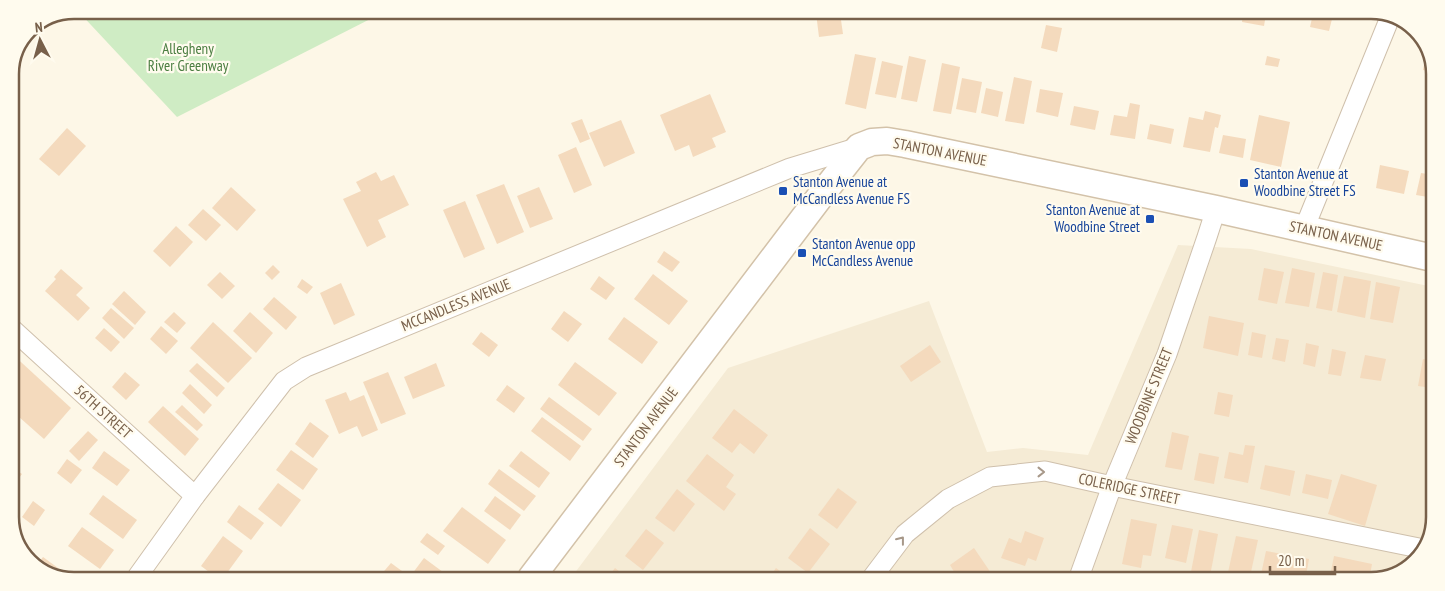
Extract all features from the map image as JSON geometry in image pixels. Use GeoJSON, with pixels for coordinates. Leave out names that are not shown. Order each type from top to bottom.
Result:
{"type":"FeatureCollection","features":[{"type":"Feature","properties":{"kind":"street"},"geometry":{"type":"LineString","coordinates":[[1304,229],[1388,22]]}},
{"type":"Feature","properties":{"kind":"street","name":"STANTON AVENUE"},"geometry":{"type":"LineString","coordinates":[[536,572],[859,146],[872,142],[887,141],[1216,209],[1426,256]]}},
{"type":"Feature","properties":{"kind":"street","name":"MCCANDLESS AVENUE"},"geometry":{"type":"LineString","coordinates":[[140,572],[195,496],[284,381],[306,367],[790,168],[859,146]]}},
{"type":"Feature","properties":{"kind":"street","name":"WOODBINE STREET"},"geometry":{"type":"LineString","coordinates":[[1081,572],[1112,486],[1167,354],[1216,209]]}},
{"type":"Feature","properties":{"kind":"street","name":"56TH STREET"},"geometry":{"type":"LineString","coordinates":[[19,335],[195,496]]}},
{"type":"Feature","properties":{"kind":"street","name":"COLERIDGE STREET"},"geometry":{"type":"LineString","coordinates":[[876,572],[905,534],[948,499],[990,476],[1045,471],[1418,547]]}},
{"type":"Feature","properties":{"kind":"shaded area"},"geometry":{"type":"Polygon","coordinates":[[[1178,245],[1251,249],[1426,286],[1425,528],[1415,551],[1402,563],[1392,568],[1378,572],[575,572],[728,368],[929,301],[987,452],[1023,448],[1088,455],[1178,245]]]}},
{"type":"Feature","properties":{"kind":"green space","name":"Allegheny River Greenway"},"geometry":{"type":"Polygon","coordinates":[[[85,19],[370,19],[177,117],[85,19]]]}},
{"type":"Feature","properties":{"kind":"building"},"geometry":{"type":"Polygon","coordinates":[[[817,19],[841,19],[843,34],[819,37],[817,19]]]}},
{"type":"Feature","properties":{"kind":"building"},"geometry":{"type":"Polygon","coordinates":[[[1242,19],[1265,19],[1264,26],[1242,22],[1242,19]]]}},
{"type":"Feature","properties":{"kind":"building"},"geometry":{"type":"Polygon","coordinates":[[[1312,19],[1332,19],[1329,31],[1310,27],[1312,19]]]}},
{"type":"Feature","properties":{"kind":"building"},"geometry":{"type":"Polygon","coordinates":[[[1046,25],[1062,28],[1057,52],[1041,48],[1046,25]]]}},
{"type":"Feature","properties":{"kind":"building"},"geometry":{"type":"Polygon","coordinates":[[[855,54],[876,58],[866,109],[845,104],[855,54]]]}},
{"type":"Feature","properties":{"kind":"building"},"geometry":{"type":"Polygon","coordinates":[[[909,56],[926,60],[917,102],[901,99],[909,56]]]}},
{"type":"Feature","properties":{"kind":"building"},"geometry":{"type":"Polygon","coordinates":[[[1267,56],[1280,59],[1278,67],[1265,65],[1267,56]]]}},
{"type":"Feature","properties":{"kind":"building"},"geometry":{"type":"Polygon","coordinates":[[[882,61],[903,66],[896,98],[875,94],[882,61]]]}},
{"type":"Feature","properties":{"kind":"building"},"geometry":{"type":"Polygon","coordinates":[[[942,63],[960,67],[951,114],[933,111],[942,63]]]}},
{"type":"Feature","properties":{"kind":"building"},"geometry":{"type":"Polygon","coordinates":[[[1014,77],[1032,81],[1024,124],[1005,121],[1014,77]]]}},
{"type":"Feature","properties":{"kind":"building"},"geometry":{"type":"Polygon","coordinates":[[[962,78],[982,82],[976,113],[956,109],[962,78]]]}},
{"type":"Feature","properties":{"kind":"building"},"geometry":{"type":"Polygon","coordinates":[[[986,88],[1003,92],[998,117],[981,113],[986,88]]]}},
{"type":"Feature","properties":{"kind":"building"},"geometry":{"type":"Polygon","coordinates":[[[1040,89],[1063,93],[1058,117],[1036,112],[1040,89]]]}},
{"type":"Feature","properties":{"kind":"building"},"geometry":{"type":"Polygon","coordinates":[[[710,94],[726,132],[712,138],[716,147],[693,157],[689,145],[675,151],[660,115],[710,94]]]}},
{"type":"Feature","properties":{"kind":"building"},"geometry":{"type":"Polygon","coordinates":[[[1130,103],[1140,105],[1135,139],[1110,135],[1114,115],[1127,117],[1130,103]]]}},
{"type":"Feature","properties":{"kind":"building"},"geometry":{"type":"Polygon","coordinates":[[[1074,106],[1099,111],[1095,130],[1070,125],[1074,106]]]}},
{"type":"Feature","properties":{"kind":"building"},"geometry":{"type":"Polygon","coordinates":[[[1205,111],[1221,115],[1218,128],[1215,127],[1210,152],[1183,147],[1189,117],[1203,120],[1205,111]]]}},
{"type":"Feature","properties":{"kind":"building"},"geometry":{"type":"Polygon","coordinates":[[[1259,115],[1290,122],[1281,167],[1250,160],[1259,115]]]}},
{"type":"Feature","properties":{"kind":"building"},"geometry":{"type":"Polygon","coordinates":[[[582,119],[590,139],[580,143],[571,123],[582,119]]]}},
{"type":"Feature","properties":{"kind":"building"},"geometry":{"type":"Polygon","coordinates":[[[621,120],[635,153],[604,167],[589,133],[621,120]]]}},
{"type":"Feature","properties":{"kind":"building"},"geometry":{"type":"Polygon","coordinates":[[[1150,124],[1174,129],[1171,144],[1147,139],[1150,124]]]}},
{"type":"Feature","properties":{"kind":"building"},"geometry":{"type":"Polygon","coordinates":[[[67,128],[86,146],[59,176],[39,159],[67,128]]]}},
{"type":"Feature","properties":{"kind":"building"},"geometry":{"type":"Polygon","coordinates":[[[1223,135],[1246,139],[1243,158],[1219,153],[1223,135]]]}},
{"type":"Feature","properties":{"kind":"building"},"geometry":{"type":"Polygon","coordinates":[[[576,147],[592,185],[574,193],[558,155],[576,147]]]}},
{"type":"Feature","properties":{"kind":"building"},"geometry":{"type":"Polygon","coordinates":[[[1380,165],[1409,171],[1404,194],[1376,188],[1380,165]]]}},
{"type":"Feature","properties":{"kind":"building"},"geometry":{"type":"Polygon","coordinates":[[[376,172],[381,181],[394,175],[409,205],[378,220],[386,237],[367,247],[343,199],[361,191],[356,182],[376,172]]]}},
{"type":"Feature","properties":{"kind":"building"},"geometry":{"type":"Polygon","coordinates":[[[1421,173],[1426,174],[1426,197],[1416,195],[1421,173]]]}},
{"type":"Feature","properties":{"kind":"building"},"geometry":{"type":"Polygon","coordinates":[[[504,184],[524,232],[497,244],[476,195],[504,184]]]}},
{"type":"Feature","properties":{"kind":"building"},"geometry":{"type":"Polygon","coordinates":[[[231,187],[256,210],[237,231],[212,208],[231,187]]]}},
{"type":"Feature","properties":{"kind":"building"},"geometry":{"type":"Polygon","coordinates":[[[539,187],[553,219],[530,228],[517,196],[539,187]]]}},
{"type":"Feature","properties":{"kind":"building"},"geometry":{"type":"Polygon","coordinates":[[[465,201],[485,249],[464,258],[443,210],[465,201]]]}},
{"type":"Feature","properties":{"kind":"building"},"geometry":{"type":"Polygon","coordinates":[[[203,209],[221,225],[206,241],[188,225],[203,209]]]}},
{"type":"Feature","properties":{"kind":"building"},"geometry":{"type":"Polygon","coordinates":[[[176,226],[193,242],[170,267],[153,251],[176,226]]]}},
{"type":"Feature","properties":{"kind":"building"},"geometry":{"type":"Polygon","coordinates":[[[664,251],[680,262],[672,272],[657,262],[664,251]]]}},
{"type":"Feature","properties":{"kind":"building"},"geometry":{"type":"Polygon","coordinates":[[[273,265],[280,272],[272,280],[265,273],[273,265]]]}},
{"type":"Feature","properties":{"kind":"building"},"geometry":{"type":"Polygon","coordinates":[[[1264,268],[1284,272],[1277,304],[1258,300],[1264,268]]]}},
{"type":"Feature","properties":{"kind":"building"},"geometry":{"type":"Polygon","coordinates":[[[1292,268],[1315,273],[1309,307],[1285,303],[1292,268]]]}},
{"type":"Feature","properties":{"kind":"building"},"geometry":{"type":"Polygon","coordinates":[[[61,269],[83,288],[76,295],[90,308],[78,321],[45,291],[56,279],[54,277],[61,269]]]}},
{"type":"Feature","properties":{"kind":"building"},"geometry":{"type":"Polygon","coordinates":[[[220,272],[235,286],[222,299],[207,285],[220,272]]]}},
{"type":"Feature","properties":{"kind":"building"},"geometry":{"type":"Polygon","coordinates":[[[1323,272],[1338,275],[1332,311],[1316,308],[1323,272]]]}},
{"type":"Feature","properties":{"kind":"building"},"geometry":{"type":"Polygon","coordinates":[[[653,274],[688,301],[669,325],[634,299],[653,274]]]}},
{"type":"Feature","properties":{"kind":"building"},"geometry":{"type":"Polygon","coordinates":[[[599,276],[615,288],[606,300],[590,289],[599,276]]]}},
{"type":"Feature","properties":{"kind":"building"},"geometry":{"type":"Polygon","coordinates":[[[1344,276],[1371,281],[1365,318],[1337,312],[1344,276]]]}},
{"type":"Feature","properties":{"kind":"building"},"geometry":{"type":"Polygon","coordinates":[[[302,279],[313,287],[307,294],[297,287],[302,279]]]}},
{"type":"Feature","properties":{"kind":"building"},"geometry":{"type":"Polygon","coordinates":[[[1376,282],[1400,287],[1393,323],[1370,319],[1376,282]]]}},
{"type":"Feature","properties":{"kind":"building"},"geometry":{"type":"Polygon","coordinates":[[[341,283],[355,315],[334,325],[320,293],[341,283]]]}},
{"type":"Feature","properties":{"kind":"building"},"geometry":{"type":"Polygon","coordinates":[[[124,291],[146,312],[135,325],[112,304],[124,291]]]}},
{"type":"Feature","properties":{"kind":"building"},"geometry":{"type":"Polygon","coordinates":[[[274,297],[297,317],[286,330],[263,309],[274,297]]]}},
{"type":"Feature","properties":{"kind":"building"},"geometry":{"type":"Polygon","coordinates":[[[111,308],[134,328],[124,339],[102,318],[111,308]]]}},
{"type":"Feature","properties":{"kind":"building"},"geometry":{"type":"Polygon","coordinates":[[[564,311],[582,324],[568,342],[551,329],[564,311]]]}},
{"type":"Feature","properties":{"kind":"building"},"geometry":{"type":"Polygon","coordinates":[[[174,312],[186,323],[177,333],[164,322],[174,312]]]}},
{"type":"Feature","properties":{"kind":"building"},"geometry":{"type":"Polygon","coordinates":[[[250,312],[273,333],[256,353],[233,331],[250,312]]]}},
{"type":"Feature","properties":{"kind":"building"},"geometry":{"type":"Polygon","coordinates":[[[1209,316],[1244,323],[1238,356],[1203,348],[1209,316]]]}},
{"type":"Feature","properties":{"kind":"building"},"geometry":{"type":"Polygon","coordinates":[[[624,317],[658,342],[642,364],[608,339],[624,317]]]}},
{"type":"Feature","properties":{"kind":"building"},"geometry":{"type":"Polygon","coordinates":[[[213,322],[252,358],[228,383],[190,348],[213,322]]]}},
{"type":"Feature","properties":{"kind":"building"},"geometry":{"type":"Polygon","coordinates":[[[161,326],[178,341],[166,354],[150,339],[161,326]]]}},
{"type":"Feature","properties":{"kind":"building"},"geometry":{"type":"Polygon","coordinates":[[[104,328],[120,342],[111,352],[95,338],[104,328]]]}},
{"type":"Feature","properties":{"kind":"building"},"geometry":{"type":"Polygon","coordinates":[[[481,332],[498,345],[489,357],[472,344],[481,332]]]}},
{"type":"Feature","properties":{"kind":"building"},"geometry":{"type":"Polygon","coordinates":[[[1252,332],[1266,335],[1262,358],[1248,355],[1252,332]]]}},
{"type":"Feature","properties":{"kind":"building"},"geometry":{"type":"Polygon","coordinates":[[[1276,338],[1289,340],[1285,362],[1272,359],[1276,338]]]}},
{"type":"Feature","properties":{"kind":"building"},"geometry":{"type":"Polygon","coordinates":[[[1306,343],[1319,346],[1315,367],[1303,364],[1306,343]]]}},
{"type":"Feature","properties":{"kind":"building"},"geometry":{"type":"Polygon","coordinates":[[[930,345],[941,362],[911,382],[900,366],[930,345]]]}},
{"type":"Feature","properties":{"kind":"building"},"geometry":{"type":"Polygon","coordinates":[[[1332,349],[1346,352],[1341,376],[1328,374],[1332,349]]]}},
{"type":"Feature","properties":{"kind":"building"},"geometry":{"type":"Polygon","coordinates":[[[1365,355],[1386,359],[1381,381],[1360,378],[1365,355]]]}},
{"type":"Feature","properties":{"kind":"building"},"geometry":{"type":"Polygon","coordinates":[[[1423,359],[1426,360],[1426,387],[1418,386],[1423,359]]]}},
{"type":"Feature","properties":{"kind":"building"},"geometry":{"type":"Polygon","coordinates":[[[19,360],[71,408],[44,439],[19,417],[19,360]]]}},
{"type":"Feature","properties":{"kind":"building"},"geometry":{"type":"Polygon","coordinates":[[[575,362],[617,393],[599,416],[558,385],[575,362]]]}},
{"type":"Feature","properties":{"kind":"building"},"geometry":{"type":"Polygon","coordinates":[[[197,363],[225,388],[217,397],[189,371],[197,363]]]}},
{"type":"Feature","properties":{"kind":"building"},"geometry":{"type":"Polygon","coordinates":[[[436,363],[445,386],[413,399],[404,377],[436,363]]]}},
{"type":"Feature","properties":{"kind":"building"},"geometry":{"type":"Polygon","coordinates":[[[125,372],[140,385],[126,400],[112,387],[125,372]]]}},
{"type":"Feature","properties":{"kind":"building"},"geometry":{"type":"Polygon","coordinates":[[[388,372],[406,414],[381,424],[363,382],[388,372]]]}},
{"type":"Feature","properties":{"kind":"building"},"geometry":{"type":"Polygon","coordinates":[[[190,384],[212,405],[204,414],[182,393],[190,384]]]}},
{"type":"Feature","properties":{"kind":"building"},"geometry":{"type":"Polygon","coordinates":[[[507,385],[525,398],[514,413],[496,400],[507,385]]]}},
{"type":"Feature","properties":{"kind":"building"},"geometry":{"type":"Polygon","coordinates":[[[346,392],[350,401],[364,395],[378,430],[362,437],[357,426],[339,434],[325,400],[346,392]]]}},
{"type":"Feature","properties":{"kind":"building"},"geometry":{"type":"Polygon","coordinates":[[[1218,392],[1233,395],[1229,417],[1214,414],[1218,392]]]}},
{"type":"Feature","properties":{"kind":"building"},"geometry":{"type":"Polygon","coordinates":[[[549,397],[592,429],[583,441],[540,409],[549,397]]]}},
{"type":"Feature","properties":{"kind":"building"},"geometry":{"type":"Polygon","coordinates":[[[182,405],[203,425],[197,431],[175,412],[182,405]]]}},
{"type":"Feature","properties":{"kind":"building"},"geometry":{"type":"Polygon","coordinates":[[[163,406],[199,439],[185,456],[148,422],[163,406]]]}},
{"type":"Feature","properties":{"kind":"building"},"geometry":{"type":"Polygon","coordinates":[[[734,409],[768,435],[754,454],[740,443],[732,453],[712,438],[734,409]]]}},
{"type":"Feature","properties":{"kind":"building"},"geometry":{"type":"Polygon","coordinates":[[[542,417],[581,446],[570,461],[531,431],[542,417]]]}},
{"type":"Feature","properties":{"kind":"building"},"geometry":{"type":"Polygon","coordinates":[[[310,422],[329,436],[313,458],[295,444],[310,422]]]}},
{"type":"Feature","properties":{"kind":"building"},"geometry":{"type":"Polygon","coordinates":[[[88,431],[98,440],[79,461],[69,451],[88,431]]]}},
{"type":"Feature","properties":{"kind":"building"},"geometry":{"type":"Polygon","coordinates":[[[1172,432],[1189,436],[1182,470],[1165,467],[1172,432]]]}},
{"type":"Feature","properties":{"kind":"building"},"geometry":{"type":"Polygon","coordinates":[[[1245,445],[1255,446],[1248,483],[1224,478],[1229,452],[1243,455],[1245,445]]]}},
{"type":"Feature","properties":{"kind":"building"},"geometry":{"type":"Polygon","coordinates":[[[291,450],[318,469],[303,490],[276,470],[291,450]]]}},
{"type":"Feature","properties":{"kind":"building"},"geometry":{"type":"Polygon","coordinates":[[[104,451],[130,470],[117,486],[92,468],[104,451]]]}},
{"type":"Feature","properties":{"kind":"building"},"geometry":{"type":"Polygon","coordinates":[[[521,451],[550,473],[539,488],[509,466],[521,451]]]}},
{"type":"Feature","properties":{"kind":"building"},"geometry":{"type":"Polygon","coordinates":[[[1199,453],[1219,457],[1214,484],[1194,480],[1199,453]]]}},
{"type":"Feature","properties":{"kind":"building"},"geometry":{"type":"Polygon","coordinates":[[[707,454],[734,475],[726,487],[736,494],[724,511],[686,481],[707,454]]]}},
{"type":"Feature","properties":{"kind":"building"},"geometry":{"type":"Polygon","coordinates":[[[67,459],[82,470],[71,484],[57,473],[67,459]]]}},
{"type":"Feature","properties":{"kind":"building"},"geometry":{"type":"Polygon","coordinates":[[[1265,465],[1295,471],[1290,496],[1260,489],[1265,465]]]}},
{"type":"Feature","properties":{"kind":"building"},"geometry":{"type":"Polygon","coordinates":[[[499,469],[536,496],[524,511],[488,484],[499,469]]]}},
{"type":"Feature","properties":{"kind":"building"},"geometry":{"type":"Polygon","coordinates":[[[1306,474],[1332,480],[1328,499],[1302,493],[1306,474]]]}},
{"type":"Feature","properties":{"kind":"building"},"geometry":{"type":"Polygon","coordinates":[[[1341,474],[1377,485],[1365,526],[1328,514],[1341,474]]]}},
{"type":"Feature","properties":{"kind":"building"},"geometry":{"type":"Polygon","coordinates":[[[278,483],[301,500],[281,527],[258,509],[278,483]]]}},
{"type":"Feature","properties":{"kind":"building"},"geometry":{"type":"Polygon","coordinates":[[[838,488],[857,502],[837,529],[818,515],[838,488]]]}},
{"type":"Feature","properties":{"kind":"building"},"geometry":{"type":"Polygon","coordinates":[[[677,489],[695,504],[674,532],[655,518],[677,489]]]}},
{"type":"Feature","properties":{"kind":"building"},"geometry":{"type":"Polygon","coordinates":[[[103,495],[137,520],[123,539],[89,514],[103,495]]]}},
{"type":"Feature","properties":{"kind":"building"},"geometry":{"type":"Polygon","coordinates":[[[495,496],[521,515],[510,530],[484,511],[495,496]]]}},
{"type":"Feature","properties":{"kind":"building"},"geometry":{"type":"Polygon","coordinates":[[[33,501],[45,510],[34,526],[22,517],[33,501]]]}},
{"type":"Feature","properties":{"kind":"building"},"geometry":{"type":"Polygon","coordinates":[[[239,505],[264,523],[251,540],[227,522],[239,505]]]}},
{"type":"Feature","properties":{"kind":"building"},"geometry":{"type":"Polygon","coordinates":[[[462,507],[506,540],[488,564],[443,531],[462,507]]]}},
{"type":"Feature","properties":{"kind":"building"},"geometry":{"type":"Polygon","coordinates":[[[1131,519],[1157,524],[1151,556],[1143,555],[1141,568],[1122,564],[1131,519]]]}},
{"type":"Feature","properties":{"kind":"building"},"geometry":{"type":"Polygon","coordinates":[[[1172,525],[1193,529],[1186,563],[1165,558],[1172,525]]]}},
{"type":"Feature","properties":{"kind":"building"},"geometry":{"type":"Polygon","coordinates":[[[82,527],[114,550],[100,569],[68,546],[82,527]]]}},
{"type":"Feature","properties":{"kind":"building"},"geometry":{"type":"Polygon","coordinates":[[[810,528],[830,544],[809,572],[788,558],[810,528]]]}},
{"type":"Feature","properties":{"kind":"building"},"geometry":{"type":"Polygon","coordinates":[[[646,529],[664,543],[643,570],[625,556],[646,529]]]}},
{"type":"Feature","properties":{"kind":"building"},"geometry":{"type":"Polygon","coordinates":[[[1199,530],[1218,534],[1211,572],[1191,572],[1199,530]]]}},
{"type":"Feature","properties":{"kind":"building"},"geometry":{"type":"Polygon","coordinates":[[[1025,531],[1044,538],[1036,561],[1028,558],[1025,566],[1001,558],[1009,538],[1021,543],[1025,531]]]}},
{"type":"Feature","properties":{"kind":"building"},"geometry":{"type":"Polygon","coordinates":[[[427,533],[445,546],[438,555],[420,542],[427,533]]]}},
{"type":"Feature","properties":{"kind":"building"},"geometry":{"type":"Polygon","coordinates":[[[223,536],[243,551],[228,572],[209,572],[201,566],[223,536]]]}},
{"type":"Feature","properties":{"kind":"building"},"geometry":{"type":"Polygon","coordinates":[[[1236,536],[1258,540],[1251,572],[1228,572],[1236,536]]]}},
{"type":"Feature","properties":{"kind":"building"},"geometry":{"type":"Polygon","coordinates":[[[974,548],[990,572],[954,572],[950,565],[974,548]]]}},
{"type":"Feature","properties":{"kind":"building"},"geometry":{"type":"Polygon","coordinates":[[[1266,551],[1309,559],[1307,572],[1262,572],[1266,551]]]}},
{"type":"Feature","properties":{"kind":"building"},"geometry":{"type":"Polygon","coordinates":[[[1334,556],[1372,564],[1371,572],[1331,572],[1334,556]]]}},
{"type":"Feature","properties":{"kind":"building"},"geometry":{"type":"Polygon","coordinates":[[[43,557],[62,571],[46,565],[40,561],[43,557]]]}},
{"type":"Feature","properties":{"kind":"building"},"geometry":{"type":"Polygon","coordinates":[[[424,558],[443,572],[414,572],[424,558]]]}},
{"type":"Feature","properties":{"kind":"building"},"geometry":{"type":"Polygon","coordinates":[[[391,563],[403,572],[383,572],[391,563]]]}},
{"type":"Feature","properties":{"kind":"building"},"geometry":{"type":"Polygon","coordinates":[[[615,568],[620,572],[612,572],[615,568]]]}},
{"type":"Feature","properties":{"kind":"building"},"geometry":{"type":"Polygon","coordinates":[[[776,568],[781,572],[773,572],[776,568]]]}},
{"type":"Feature","properties":{"kind":"place","name":"Stanton Avenue at Woodbine Street FS"},"geometry":{"type":"Point","coordinates":[1244,183]}},
{"type":"Feature","properties":{"kind":"place","name":"Stanton Avenue at McCandless Avenue FS"},"geometry":{"type":"Point","coordinates":[783,191]}},
{"type":"Feature","properties":{"kind":"place","name":"Stanton Avenue at Woodbine Street"},"geometry":{"type":"Point","coordinates":[1150,219]}},
{"type":"Feature","properties":{"kind":"place","name":"Stanton Avenue opp McCandless Avenue"},"geometry":{"type":"Point","coordinates":[802,253]}}]}
